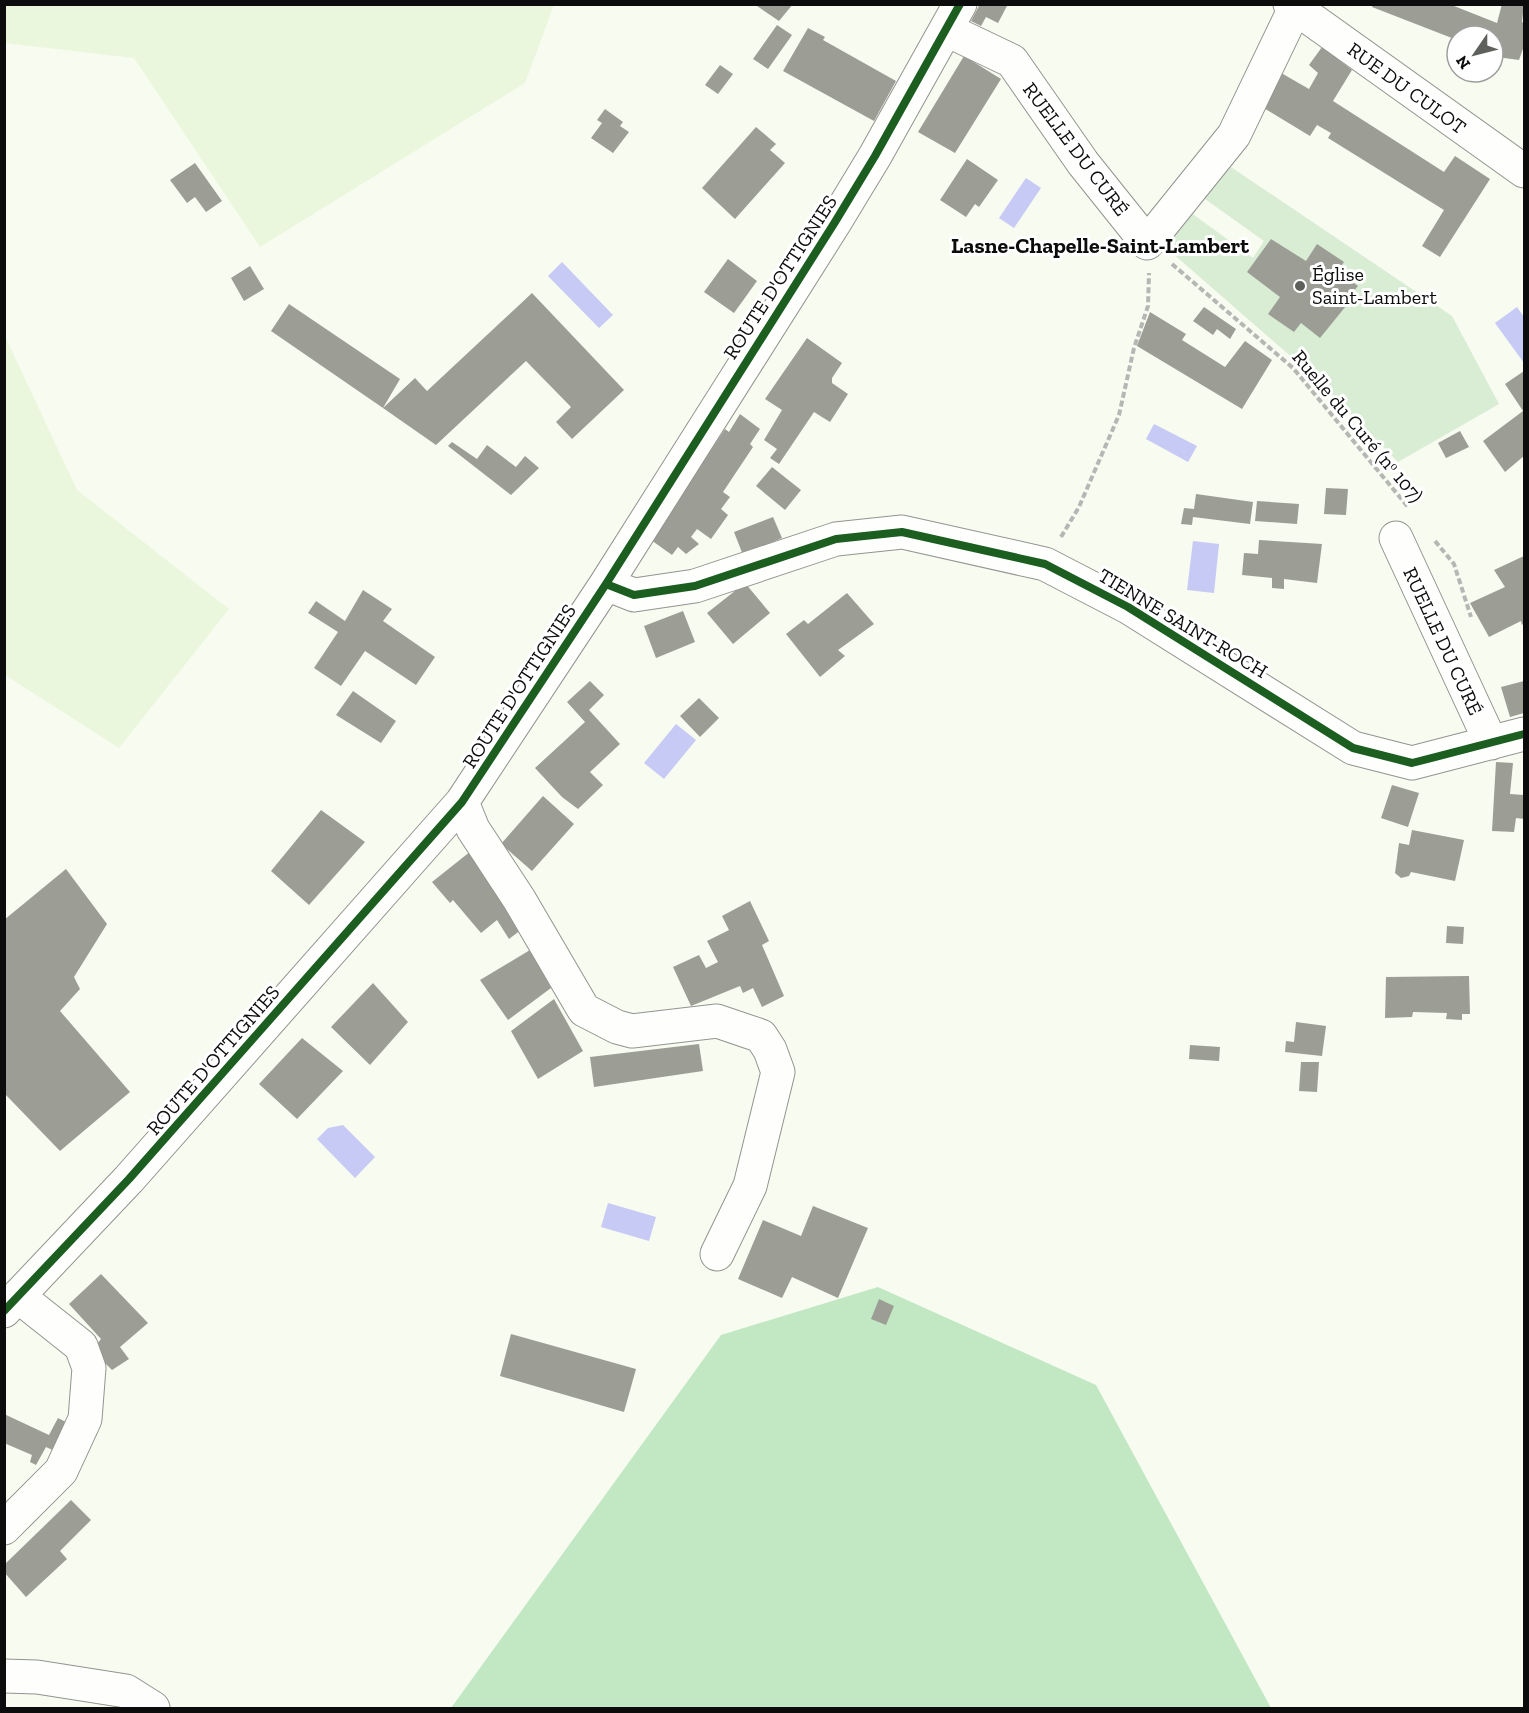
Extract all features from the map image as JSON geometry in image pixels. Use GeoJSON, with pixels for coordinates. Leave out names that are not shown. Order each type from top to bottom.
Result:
{"type":"FeatureCollection","features":[{"type":"Feature","properties":{"kind":"street","name":"RUE DU CULOT"},"geometry":{"type":"LineString","coordinates":[[1292,6],[1524,171]]}},
{"type":"Feature","properties":{"kind":"street"},"geometry":{"type":"LineString","coordinates":[[1147,243],[1234,135],[1292,6]]}},
{"type":"Feature","properties":{"kind":"street","name":"RUELLE DU CURÉ"},"geometry":{"type":"LineString","coordinates":[[953,17],[1012,62],[1083,164],[1147,243]]}},
{"type":"Feature","properties":{"kind":"street","name":"ROUTE D'OTTIGNIES"},"geometry":{"type":"LineString","coordinates":[[11,1304],[129,1179],[462,802],[606,584],[875,156],[953,17]]}},
{"type":"Feature","properties":{"kind":"street","name":"RUELLE DU CURÉ"},"geometry":{"type":"LineString","coordinates":[[1403,524],[1491,743]]}},
{"type":"Feature","properties":{"kind":"street","name":"TIENNE SAINT-ROCH"},"geometry":{"type":"LineString","coordinates":[[606,584],[634,595],[695,586],[836,539],[902,532],[1045,564],[1137,612],[1353,747],[1412,763],[1524,734]]}},
{"type":"Feature","properties":{"kind":"street"},"geometry":{"type":"LineString","coordinates":[[462,802],[473,829],[519,899],[584,1010],[616,1027],[632,1031],[717,1021],[761,1036],[770,1050],[778,1072],[750,1186],[717,1254]]}},
{"type":"Feature","properties":{"kind":"street"},"geometry":{"type":"LineString","coordinates":[[4,1528],[62,1471],[86,1419],[89,1368],[81,1346],[11,1304]]}},
{"type":"Feature","properties":{"kind":"street"},"geometry":{"type":"LineString","coordinates":[[4,1676],[37,1677],[126,1691],[153,1708]]}},
{"type":"Feature","properties":{"kind":"path"},"geometry":{"type":"LineString","coordinates":[[1045,564],[1079,507],[1119,415],[1134,348],[1148,306],[1150,257],[1147,243]]}},
{"type":"Feature","properties":{"kind":"path"},"geometry":{"type":"LineString","coordinates":[[1432,537],[1454,564],[1474,627]]}},
{"type":"Feature","properties":{"kind":"green space"},"geometry":{"type":"Polygon","coordinates":[[[5,4],[554,5],[525,83],[260,247],[134,58],[5,43],[5,4]]]}},
{"type":"Feature","properties":{"kind":"green space"},"geometry":{"type":"Polygon","coordinates":[[[1222,161],[1452,316],[1499,404],[1398,462],[1318,380],[1163,245],[1190,212],[1253,258],[1264,241],[1198,194],[1222,161]]]}},
{"type":"Feature","properties":{"kind":"green space"},"geometry":{"type":"Polygon","coordinates":[[[4,334],[77,490],[229,609],[119,748],[5,675],[4,334]]]}},
{"type":"Feature","properties":{"kind":"green space"},"geometry":{"type":"Polygon","coordinates":[[[878,1287],[1096,1385],[1271,1708],[451,1708],[721,1335],[878,1287]]]}},
{"type":"Feature","properties":{"kind":"water"},"geometry":{"type":"Polygon","coordinates":[[[1026,178],[1041,188],[1014,228],[999,218],[1026,178]]]}},
{"type":"Feature","properties":{"kind":"water"},"geometry":{"type":"Polygon","coordinates":[[[562,262],[613,315],[599,328],[548,276],[562,262]]]}},
{"type":"Feature","properties":{"kind":"water"},"geometry":{"type":"Polygon","coordinates":[[[1517,307],[1524,317],[1524,363],[1495,323],[1517,307]]]}},
{"type":"Feature","properties":{"kind":"water"},"geometry":{"type":"Polygon","coordinates":[[[1154,424],[1197,446],[1188,462],[1146,439],[1154,424]]]}},
{"type":"Feature","properties":{"kind":"water"},"geometry":{"type":"Polygon","coordinates":[[[1193,541],[1219,544],[1214,593],[1187,590],[1193,541]]]}},
{"type":"Feature","properties":{"kind":"water"},"geometry":{"type":"Polygon","coordinates":[[[676,724],[696,740],[664,779],[644,763],[676,724]]]}},
{"type":"Feature","properties":{"kind":"water"},"geometry":{"type":"Polygon","coordinates":[[[343,1125],[375,1157],[355,1178],[317,1139],[328,1128],[343,1125]]]}},
{"type":"Feature","properties":{"kind":"water"},"geometry":{"type":"Polygon","coordinates":[[[608,1203],[656,1217],[649,1241],[601,1227],[608,1203]]]}},
{"type":"Feature","properties":{"kind":"building"},"geometry":{"type":"Polygon","coordinates":[[[754,4],[793,4],[779,21],[754,4]]]}},
{"type":"Feature","properties":{"kind":"building"},"geometry":{"type":"Polygon","coordinates":[[[980,4],[1008,4],[998,23],[986,17],[981,26],[971,21],[980,4]]]}},
{"type":"Feature","properties":{"kind":"building"},"geometry":{"type":"Polygon","coordinates":[[[1373,4],[1449,4],[1497,23],[1502,4],[1524,4],[1522,22],[1524,23],[1524,46],[1519,60],[1505,58],[1505,24],[1445,24],[1445,35],[1372,7],[1373,4]]]}},
{"type":"Feature","properties":{"kind":"building"},"geometry":{"type":"Polygon","coordinates":[[[777,25],[792,35],[768,69],[753,59],[777,25]]]}},
{"type":"Feature","properties":{"kind":"building"},"geometry":{"type":"Polygon","coordinates":[[[808,28],[825,37],[823,40],[896,81],[874,121],[783,71],[808,28]]]}},
{"type":"Feature","properties":{"kind":"building"},"geometry":{"type":"Polygon","coordinates":[[[1322,47],[1352,70],[1333,101],[1444,172],[1455,156],[1490,179],[1440,257],[1422,246],[1444,210],[1328,138],[1331,133],[1317,125],[1310,136],[1257,104],[1276,70],[1309,89],[1318,73],[1309,65],[1322,47]]]}},
{"type":"Feature","properties":{"kind":"building"},"geometry":{"type":"Polygon","coordinates":[[[964,56],[1001,79],[955,153],[918,132],[964,56]]]}},
{"type":"Feature","properties":{"kind":"building"},"geometry":{"type":"Polygon","coordinates":[[[720,65],[733,74],[718,94],[705,85],[720,65]]]}},
{"type":"Feature","properties":{"kind":"building"},"geometry":{"type":"Polygon","coordinates":[[[605,109],[623,122],[620,126],[629,132],[613,153],[591,138],[602,123],[597,120],[605,109]]]}},
{"type":"Feature","properties":{"kind":"building"},"geometry":{"type":"Polygon","coordinates":[[[756,127],[776,144],[770,150],[785,163],[735,219],[702,188],[756,127]]]}},
{"type":"Feature","properties":{"kind":"building"},"geometry":{"type":"Polygon","coordinates":[[[967,159],[998,180],[979,207],[975,204],[966,217],[940,200],[967,159]]]}},
{"type":"Feature","properties":{"kind":"building"},"geometry":{"type":"Polygon","coordinates":[[[195,163],[222,201],[206,212],[195,197],[187,203],[170,180],[195,163]]]}},
{"type":"Feature","properties":{"kind":"building","name":"Église Saint-Lambert"},"geometry":{"type":"Polygon","coordinates":[[[1271,239],[1306,261],[1317,244],[1344,262],[1338,271],[1358,286],[1344,303],[1346,306],[1320,338],[1301,323],[1294,332],[1268,314],[1280,297],[1247,272],[1271,239]]]}},
{"type":"Feature","properties":{"kind":"building"},"geometry":{"type":"Polygon","coordinates":[[[728,259],[757,281],[734,313],[704,292],[728,259]]]}},
{"type":"Feature","properties":{"kind":"building"},"geometry":{"type":"Polygon","coordinates":[[[250,266],[264,289],[244,301],[231,278],[250,266]]]}},
{"type":"Feature","properties":{"kind":"building"},"geometry":{"type":"Polygon","coordinates":[[[532,293],[624,390],[572,439],[556,422],[571,407],[526,361],[436,445],[383,408],[415,378],[427,391],[532,293]]]}},
{"type":"Feature","properties":{"kind":"building"},"geometry":{"type":"Polygon","coordinates":[[[289,304],[400,379],[383,408],[271,331],[289,304]]]}},
{"type":"Feature","properties":{"kind":"building"},"geometry":{"type":"Polygon","coordinates":[[[1204,307],[1236,329],[1230,339],[1217,329],[1213,335],[1193,321],[1204,307]]]}},
{"type":"Feature","properties":{"kind":"building"},"geometry":{"type":"Polygon","coordinates":[[[1150,312],[1186,334],[1182,340],[1225,367],[1245,341],[1272,360],[1242,409],[1137,346],[1150,312]]]}},
{"type":"Feature","properties":{"kind":"building"},"geometry":{"type":"Polygon","coordinates":[[[807,338],[842,363],[832,378],[832,383],[848,394],[830,422],[814,412],[779,464],[770,458],[777,449],[764,440],[782,410],[765,399],[807,338]]]}},
{"type":"Feature","properties":{"kind":"building"},"geometry":{"type":"Polygon","coordinates":[[[1524,371],[1524,456],[1505,472],[1483,441],[1523,411],[1505,384],[1524,371]]]}},
{"type":"Feature","properties":{"kind":"building"},"geometry":{"type":"Polygon","coordinates":[[[740,414],[760,429],[750,444],[753,447],[723,492],[730,497],[721,509],[728,515],[711,539],[697,529],[691,537],[699,544],[686,554],[678,547],[672,555],[651,540],[725,429],[729,432],[740,414]]]}},
{"type":"Feature","properties":{"kind":"building"},"geometry":{"type":"Polygon","coordinates":[[[1460,431],[1469,447],[1446,458],[1438,443],[1460,431]]]}},
{"type":"Feature","properties":{"kind":"building"},"geometry":{"type":"Polygon","coordinates":[[[452,442],[477,459],[487,445],[516,467],[525,456],[539,468],[511,495],[448,446],[452,442]]]}},
{"type":"Feature","properties":{"kind":"building"},"geometry":{"type":"Polygon","coordinates":[[[772,467],[801,490],[785,510],[756,486],[772,467]]]}},
{"type":"Feature","properties":{"kind":"building"},"geometry":{"type":"Polygon","coordinates":[[[1326,488],[1348,489],[1346,515],[1324,514],[1326,488]]]}},
{"type":"Feature","properties":{"kind":"building"},"geometry":{"type":"Polygon","coordinates":[[[1196,494],[1253,502],[1250,524],[1193,517],[1192,525],[1181,524],[1184,508],[1194,509],[1196,494]]]}},
{"type":"Feature","properties":{"kind":"building"},"geometry":{"type":"Polygon","coordinates":[[[1257,501],[1299,504],[1297,524],[1255,521],[1257,501]]]}},
{"type":"Feature","properties":{"kind":"building"},"geometry":{"type":"Polygon","coordinates":[[[773,517],[782,538],[743,555],[734,532],[773,517]]]}},
{"type":"Feature","properties":{"kind":"building"},"geometry":{"type":"Polygon","coordinates":[[[1259,540],[1322,544],[1317,583],[1284,579],[1284,589],[1272,588],[1272,578],[1242,575],[1244,553],[1258,554],[1259,540]]]}},
{"type":"Feature","properties":{"kind":"building"},"geometry":{"type":"Polygon","coordinates":[[[1524,556],[1524,623],[1522,625],[1521,621],[1489,637],[1470,603],[1505,587],[1494,570],[1524,556]]]}},
{"type":"Feature","properties":{"kind":"building"},"geometry":{"type":"Polygon","coordinates":[[[745,583],[770,613],[733,644],[707,613],[745,583]]]}},
{"type":"Feature","properties":{"kind":"building"},"geometry":{"type":"Polygon","coordinates":[[[363,590],[392,609],[383,621],[435,657],[416,685],[365,651],[341,686],[314,668],[338,632],[308,613],[316,601],[345,621],[363,590]]]}},
{"type":"Feature","properties":{"kind":"building"},"geometry":{"type":"Polygon","coordinates":[[[847,593],[874,624],[838,650],[845,656],[820,677],[786,634],[804,620],[808,624],[847,593]]]}},
{"type":"Feature","properties":{"kind":"building"},"geometry":{"type":"Polygon","coordinates":[[[683,611],[695,642],[656,658],[644,626],[683,611]]]}},
{"type":"Feature","properties":{"kind":"building"},"geometry":{"type":"Polygon","coordinates":[[[590,681],[604,695],[589,710],[620,744],[590,772],[603,785],[578,809],[562,797],[535,768],[585,722],[567,702],[590,681]]]}},
{"type":"Feature","properties":{"kind":"building"},"geometry":{"type":"Polygon","coordinates":[[[1524,681],[1524,713],[1510,717],[1501,687],[1524,681]]]}},
{"type":"Feature","properties":{"kind":"building"},"geometry":{"type":"Polygon","coordinates":[[[353,691],[396,721],[381,743],[336,715],[353,691]]]}},
{"type":"Feature","properties":{"kind":"building"},"geometry":{"type":"Polygon","coordinates":[[[699,698],[719,718],[700,737],[680,716],[699,698]]]}},
{"type":"Feature","properties":{"kind":"building"},"geometry":{"type":"Polygon","coordinates":[[[1496,762],[1513,763],[1510,794],[1524,795],[1524,819],[1516,818],[1514,832],[1492,831],[1496,762]]]}},
{"type":"Feature","properties":{"kind":"building"},"geometry":{"type":"Polygon","coordinates":[[[1392,785],[1419,793],[1408,827],[1381,818],[1392,785]]]}},
{"type":"Feature","properties":{"kind":"building"},"geometry":{"type":"Polygon","coordinates":[[[543,796],[574,824],[532,871],[501,844],[543,796]]]}},
{"type":"Feature","properties":{"kind":"building"},"geometry":{"type":"Polygon","coordinates":[[[321,810],[365,842],[309,905],[271,871],[321,810]]]}},
{"type":"Feature","properties":{"kind":"building"},"geometry":{"type":"Polygon","coordinates":[[[1412,830],[1464,840],[1455,881],[1411,872],[1409,876],[1401,878],[1395,873],[1399,843],[1409,845],[1412,830]]]}},
{"type":"Feature","properties":{"kind":"building"},"geometry":{"type":"Polygon","coordinates":[[[471,851],[526,926],[509,939],[497,920],[481,933],[453,900],[450,903],[432,882],[471,851]]]}},
{"type":"Feature","properties":{"kind":"building"},"geometry":{"type":"Polygon","coordinates":[[[66,869],[107,924],[74,977],[80,989],[60,1011],[130,1092],[60,1151],[4,1093],[4,920],[66,869]]]}},
{"type":"Feature","properties":{"kind":"building"},"geometry":{"type":"Polygon","coordinates":[[[750,901],[769,941],[762,945],[784,996],[762,1007],[753,988],[743,993],[740,986],[691,1006],[673,967],[699,955],[706,968],[718,962],[707,941],[729,930],[722,916],[750,901]]]}},
{"type":"Feature","properties":{"kind":"building"},"geometry":{"type":"Polygon","coordinates":[[[1447,926],[1464,927],[1463,944],[1446,943],[1447,926]]]}},
{"type":"Feature","properties":{"kind":"building"},"geometry":{"type":"Polygon","coordinates":[[[530,950],[551,988],[508,1020],[480,980],[530,950]]]}},
{"type":"Feature","properties":{"kind":"building"},"geometry":{"type":"Polygon","coordinates":[[[1469,976],[1470,1014],[1462,1014],[1462,1020],[1446,1019],[1447,1013],[1413,1012],[1412,1017],[1385,1018],[1386,977],[1469,976]]]}},
{"type":"Feature","properties":{"kind":"building"},"geometry":{"type":"Polygon","coordinates":[[[373,983],[408,1022],[370,1065],[331,1027],[373,983]]]}},
{"type":"Feature","properties":{"kind":"building"},"geometry":{"type":"Polygon","coordinates":[[[554,999],[583,1051],[538,1079],[511,1031],[554,999]]]}},
{"type":"Feature","properties":{"kind":"building"},"geometry":{"type":"Polygon","coordinates":[[[1296,1022],[1326,1026],[1322,1056],[1285,1052],[1286,1041],[1294,1042],[1296,1022]]]}},
{"type":"Feature","properties":{"kind":"building"},"geometry":{"type":"Polygon","coordinates":[[[302,1038],[343,1071],[297,1119],[259,1084],[302,1038]]]}},
{"type":"Feature","properties":{"kind":"building"},"geometry":{"type":"Polygon","coordinates":[[[699,1044],[703,1071],[594,1087],[590,1057],[699,1044]]]}},
{"type":"Feature","properties":{"kind":"building"},"geometry":{"type":"Polygon","coordinates":[[[1190,1045],[1220,1047],[1219,1061],[1189,1059],[1190,1045]]]}},
{"type":"Feature","properties":{"kind":"building"},"geometry":{"type":"Polygon","coordinates":[[[1301,1062],[1319,1062],[1317,1092],[1299,1091],[1301,1062]]]}},
{"type":"Feature","properties":{"kind":"building"},"geometry":{"type":"Polygon","coordinates":[[[813,1206],[868,1228],[838,1298],[792,1277],[782,1298],[738,1279],[763,1220],[801,1236],[813,1206]]]}},
{"type":"Feature","properties":{"kind":"building"},"geometry":{"type":"Polygon","coordinates":[[[101,1274],[148,1323],[120,1347],[129,1359],[112,1370],[92,1350],[101,1339],[69,1304],[101,1274]]]}},
{"type":"Feature","properties":{"kind":"building"},"geometry":{"type":"Polygon","coordinates":[[[879,1299],[894,1306],[886,1325],[871,1319],[879,1299]]]}},
{"type":"Feature","properties":{"kind":"building"},"geometry":{"type":"Polygon","coordinates":[[[511,1334],[636,1369],[624,1412],[500,1376],[511,1334]]]}},
{"type":"Feature","properties":{"kind":"building"},"geometry":{"type":"Polygon","coordinates":[[[4,1414],[49,1435],[58,1418],[72,1425],[59,1453],[46,1447],[36,1465],[30,1462],[32,1455],[4,1443],[4,1414]]]}},
{"type":"Feature","properties":{"kind":"building"},"geometry":{"type":"Polygon","coordinates":[[[71,1500],[91,1520],[60,1551],[67,1559],[26,1597],[4,1572],[4,1565],[71,1500]]]}},
{"type":"Feature","properties":{"kind":"cycle path"},"geometry":{"type":"LineString","coordinates":[[4,1311],[129,1179],[462,802],[606,584],[835,222],[875,156],[960,4]]}},
{"type":"Feature","properties":{"kind":"cycle path"},"geometry":{"type":"LineString","coordinates":[[606,584],[634,595],[695,586],[836,539],[902,532],[1045,564],[1128,607],[1353,748],[1412,763],[1524,734]]}},
{"type":"Feature","properties":{"kind":"place","name":"Église Saint-Lambert"},"geometry":{"type":"Point","coordinates":[1300,286]}},
{"type":"Feature","properties":{"kind":"district","name":"Lasne-Chapelle-Saint-Lambert"},"geometry":{"type":"Point","coordinates":[1100,245]}}]}
